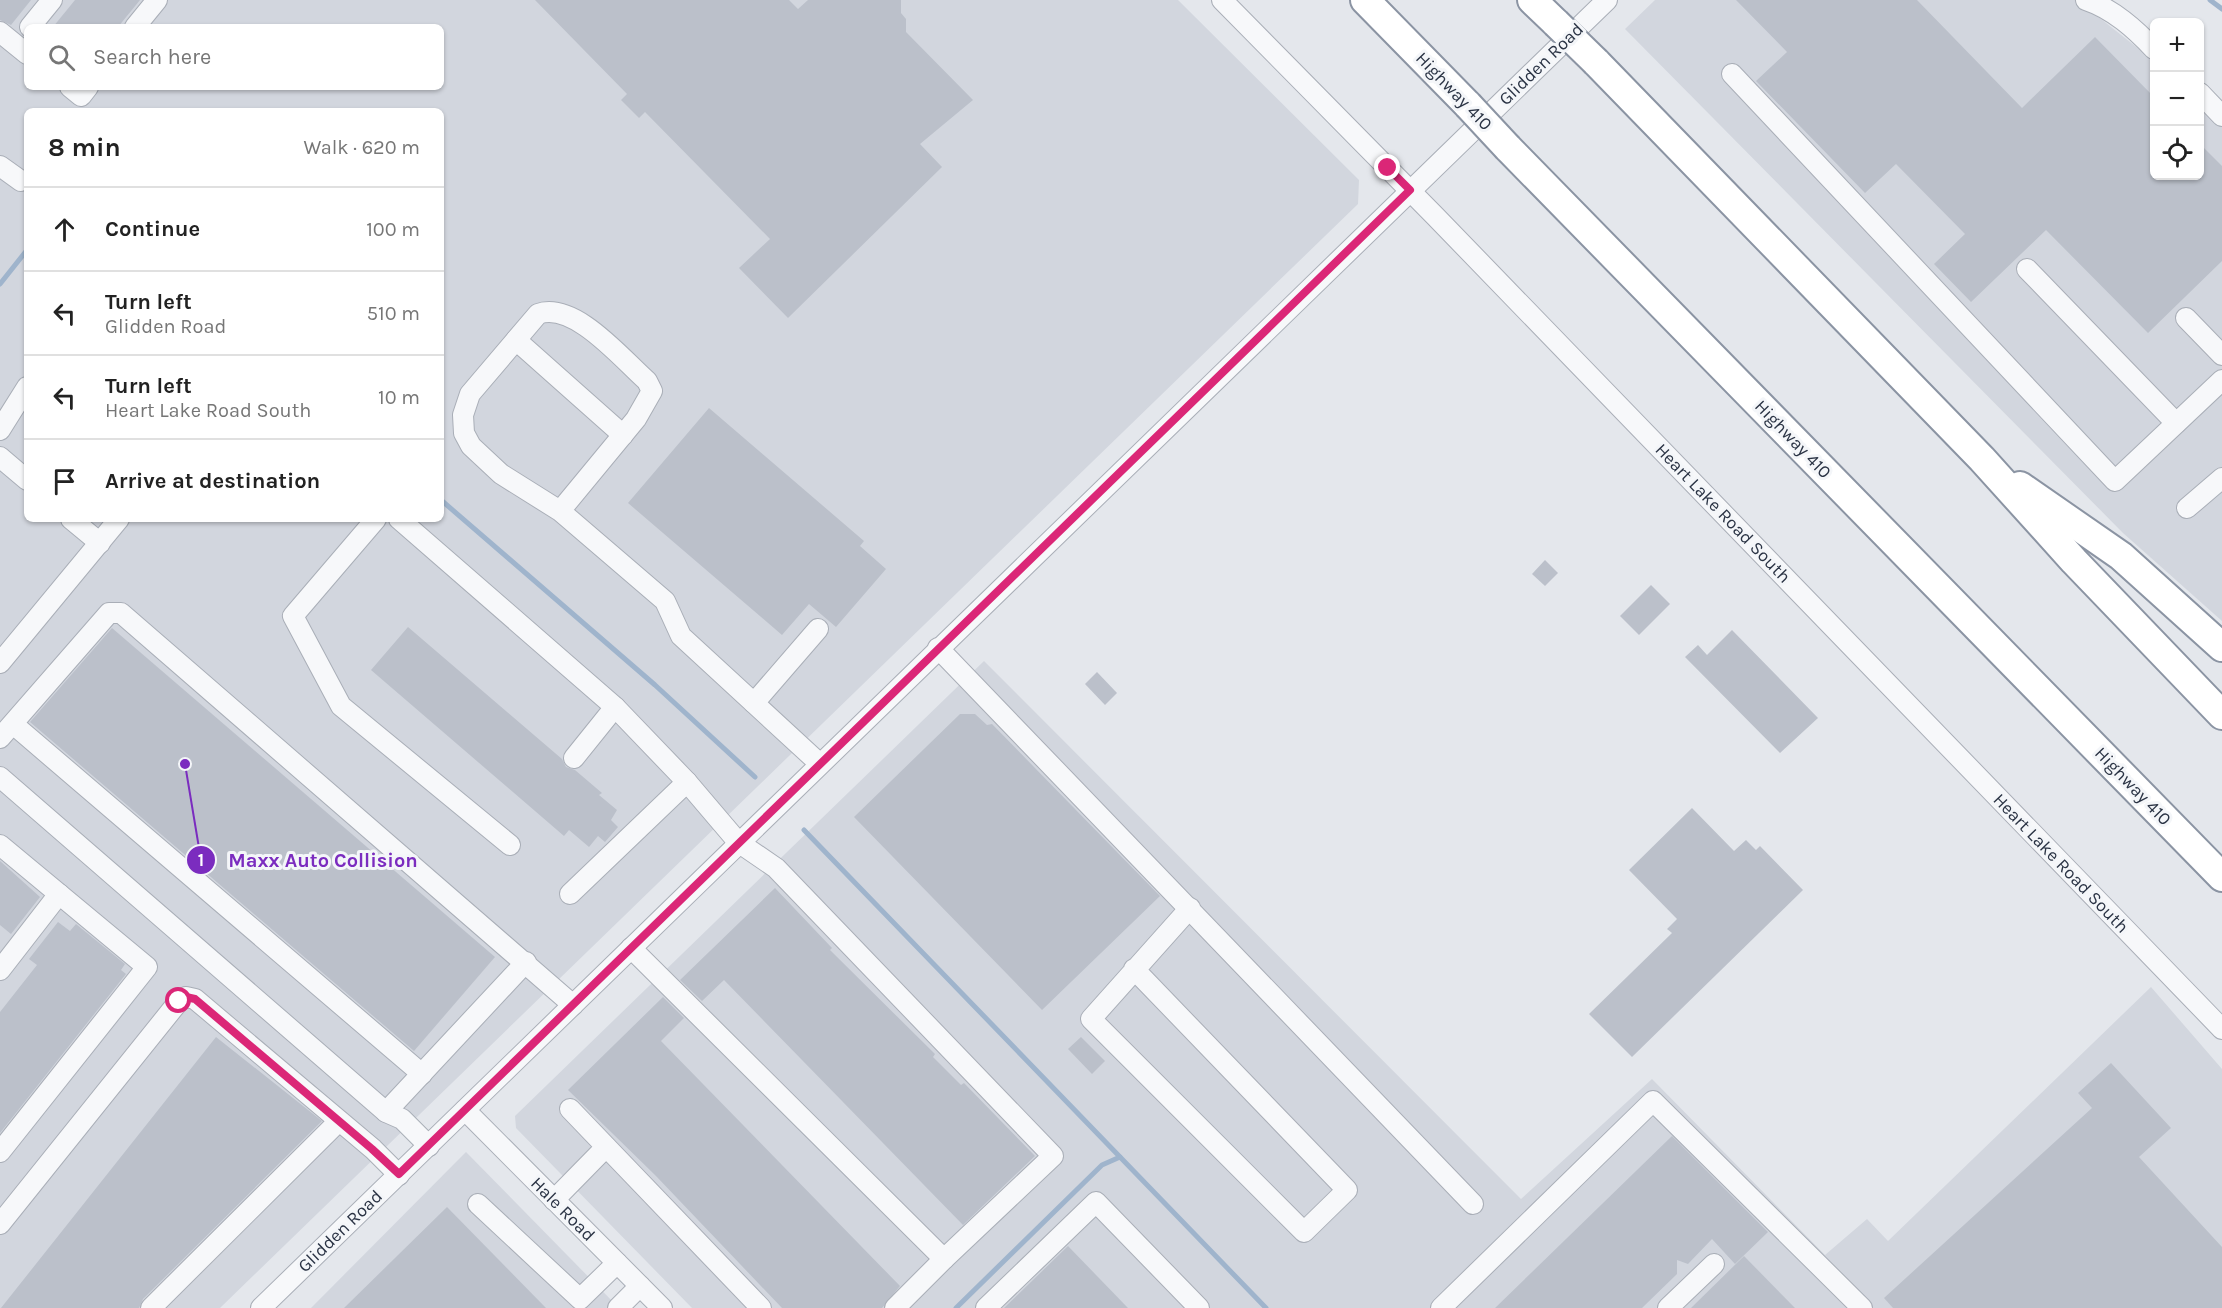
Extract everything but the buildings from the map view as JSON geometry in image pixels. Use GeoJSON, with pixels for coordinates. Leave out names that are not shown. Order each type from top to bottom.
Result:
{"type":"FeatureCollection","features":[{"type":"Feature","properties":{"kind":"highway","name":"Highway 410"},"geometry":{"type":"LineString","coordinates":[[1365,0],[2222,877]]}},
{"type":"Feature","properties":{"kind":"highway"},"geometry":{"type":"LineString","coordinates":[[1532,0],[1596,62],[1982,459],[2073,561],[2222,714]]}},
{"type":"Feature","properties":{"kind":"highway"},"geometry":{"type":"LineString","coordinates":[[1982,459],[2121,555],[2222,647]]}},
{"type":"Feature","properties":{"kind":"street"},"geometry":{"type":"LineString","coordinates":[[32,24],[51,0]]}},
{"type":"Feature","properties":{"kind":"street"},"geometry":{"type":"LineString","coordinates":[[137,24],[157,0]]}},
{"type":"Feature","properties":{"kind":"street","name":"Heart Lake Road South"},"geometry":{"type":"LineString","coordinates":[[1222,0],[1410,190],[2222,1029]]}},
{"type":"Feature","properties":{"kind":"street","name":"Glidden Road"},"geometry":{"type":"LineString","coordinates":[[270,1305],[399,1174],[738,842],[1607,0]]}},
{"type":"Feature","properties":{"kind":"street"},"geometry":{"type":"LineString","coordinates":[[2086,0],[2099,5],[2135,30],[2150,45]]}},
{"type":"Feature","properties":{"kind":"street"},"geometry":{"type":"LineString","coordinates":[[0,32],[23,43]]}},
{"type":"Feature","properties":{"kind":"street"},"geometry":{"type":"LineString","coordinates":[[1732,74],[2115,481],[2222,380]]}},
{"type":"Feature","properties":{"kind":"street"},"geometry":{"type":"LineString","coordinates":[[74,90],[81,96],[86,90]]}},
{"type":"Feature","properties":{"kind":"street"},"geometry":{"type":"LineString","coordinates":[[2204,98],[2222,116]]}},
{"type":"Feature","properties":{"kind":"street"},"geometry":{"type":"LineString","coordinates":[[0,166],[21,181]]}},
{"type":"Feature","properties":{"kind":"street"},"geometry":{"type":"LineString","coordinates":[[2027,269],[2176,423]]}},
{"type":"Feature","properties":{"kind":"street"},"geometry":{"type":"LineString","coordinates":[[560,511],[623,435],[652,391],[646,381],[579,321],[564,312],[549,309],[538,314],[470,394],[463,415],[464,433],[471,446],[501,474],[560,511],[665,601],[681,636],[819,763]]}},
{"type":"Feature","properties":{"kind":"street"},"geometry":{"type":"LineString","coordinates":[[2186,318],[2222,356]]}},
{"type":"Feature","properties":{"kind":"street"},"geometry":{"type":"LineString","coordinates":[[516,340],[623,435]]}},
{"type":"Feature","properties":{"kind":"street"},"geometry":{"type":"LineString","coordinates":[[0,430],[24,392]]}},
{"type":"Feature","properties":{"kind":"street"},"geometry":{"type":"LineString","coordinates":[[0,457],[24,477]]}},
{"type":"Feature","properties":{"kind":"street"},"geometry":{"type":"LineString","coordinates":[[2187,508],[2222,478]]}},
{"type":"Feature","properties":{"kind":"street"},"geometry":{"type":"LineString","coordinates":[[75,522],[100,543]]}},
{"type":"Feature","properties":{"kind":"street"},"geometry":{"type":"LineString","coordinates":[[0,663],[117,522]]}},
{"type":"Feature","properties":{"kind":"street"},"geometry":{"type":"LineString","coordinates":[[373,522],[293,616],[342,706],[510,845]]}},
{"type":"Feature","properties":{"kind":"street"},"geometry":{"type":"LineString","coordinates":[[402,522],[615,707],[687,782],[738,842],[776,868],[1053,1156],[895,1308]]}},
{"type":"Feature","properties":{"kind":"street"},"geometry":{"type":"LineString","coordinates":[[422,1074],[6,731],[109,613],[121,613],[573,1005]]}},
{"type":"Feature","properties":{"kind":"street"},"geometry":{"type":"LineString","coordinates":[[754,703],[818,629]]}},
{"type":"Feature","properties":{"kind":"street"},"geometry":{"type":"LineString","coordinates":[[938,648],[1473,1204]]}},
{"type":"Feature","properties":{"kind":"street"},"geometry":{"type":"LineString","coordinates":[[574,758],[615,707]]}},
{"type":"Feature","properties":{"kind":"street"},"geometry":{"type":"LineString","coordinates":[[0,777],[386,1112],[402,1119],[429,1146]]}},
{"type":"Feature","properties":{"kind":"street"},"geometry":{"type":"LineString","coordinates":[[570,894],[687,782]]}},
{"type":"Feature","properties":{"kind":"street"},"geometry":{"type":"LineString","coordinates":[[0,845],[147,967],[0,1152]]}},
{"type":"Feature","properties":{"kind":"street"},"geometry":{"type":"LineString","coordinates":[[0,970],[59,894]]}},
{"type":"Feature","properties":{"kind":"street"},"geometry":{"type":"LineString","coordinates":[[1134,969],[1347,1190],[1304,1232],[1092,1019],[1134,969],[1190,908]]}},
{"type":"Feature","properties":{"kind":"street"},"geometry":{"type":"LineString","coordinates":[[631,948],[944,1259]]}},
{"type":"Feature","properties":{"kind":"street"},"geometry":{"type":"LineString","coordinates":[[386,1112],[526,962]]}},
{"type":"Feature","properties":{"kind":"street"},"geometry":{"type":"LineString","coordinates":[[0,1224],[179,1001],[186,997],[195,999],[399,1174]]}},
{"type":"Feature","properties":{"kind":"street"},"geometry":{"type":"LineString","coordinates":[[1441,1308],[1653,1101],[1862,1308]]}},
{"type":"Feature","properties":{"kind":"street","name":"Hale Road"},"geometry":{"type":"LineString","coordinates":[[465,1110],[662,1308]]}},
{"type":"Feature","properties":{"kind":"street"},"geometry":{"type":"LineString","coordinates":[[570,1110],[761,1308]]}},
{"type":"Feature","properties":{"kind":"street"},"geometry":{"type":"LineString","coordinates":[[151,1308],[339,1121]]}},
{"type":"Feature","properties":{"kind":"street"},"geometry":{"type":"LineString","coordinates":[[554,1200],[606,1147]]}},
{"type":"Feature","properties":{"kind":"street"},"geometry":{"type":"LineString","coordinates":[[986,1308],[1096,1202],[1199,1308]]}},
{"type":"Feature","properties":{"kind":"street"},"geometry":{"type":"LineString","coordinates":[[478,1204],[580,1299],[617,1263]]}},
{"type":"Feature","properties":{"kind":"street"},"geometry":{"type":"LineString","coordinates":[[1668,1308],[1714,1264]]}},
{"type":"Feature","properties":{"kind":"street"},"geometry":{"type":"LineString","coordinates":[[618,1308],[640,1286]]}},
{"type":"Feature","properties":{"kind":"shaded area"},"geometry":{"type":"Polygon","coordinates":[[[0,0],[1178,0],[1359,180],[1358,204],[220,1308],[0,1308],[0,0]]]}},
{"type":"Feature","properties":{"kind":"shaded area"},"geometry":{"type":"Polygon","coordinates":[[[1655,0],[2077,0],[2150,58],[2150,180],[2204,180],[2204,99],[2222,114],[2222,621],[2123,533],[1625,29],[1655,0]]]}},
{"type":"Feature","properties":{"kind":"shaded area"},"geometry":{"type":"Polygon","coordinates":[[[984,661],[1521,1199],[1652,1079],[1825,1255],[1867,1219],[1888,1241],[2151,987],[2222,1069],[2222,1308],[692,1308],[516,1128],[515,1116],[984,661]]]}},
{"type":"Feature","properties":{"kind":"shaded area"},"geometry":{"type":"Polygon","coordinates":[[[466,1152],[619,1308],[311,1308],[466,1152]]]}},
{"type":"Feature","properties":{"kind":"waterway"},"geometry":{"type":"LineString","coordinates":[[2210,0],[2222,9]]}},
{"type":"Feature","properties":{"kind":"waterway"},"geometry":{"type":"LineString","coordinates":[[0,284],[24,254]]}},
{"type":"Feature","properties":{"kind":"waterway"},"geometry":{"type":"LineString","coordinates":[[444,503],[655,685],[755,777]]}},
{"type":"Feature","properties":{"kind":"waterway"},"geometry":{"type":"LineString","coordinates":[[804,830],[1266,1308]]}},
{"type":"Feature","properties":{"kind":"waterway"},"geometry":{"type":"LineString","coordinates":[[956,1308],[1102,1165],[1120,1157]]}},
{"type":"Feature","properties":{"kind":"place","name":"Maxx Auto Collision"},"geometry":{"type":"Point","coordinates":[185,764]}},
{"type":"Feature","properties":{"kind":"route"},"geometry":{"type":"LineString","coordinates":[[179,1001],[186,997],[195,999],[399,1174],[1410,190],[1388,168]]}}]}
